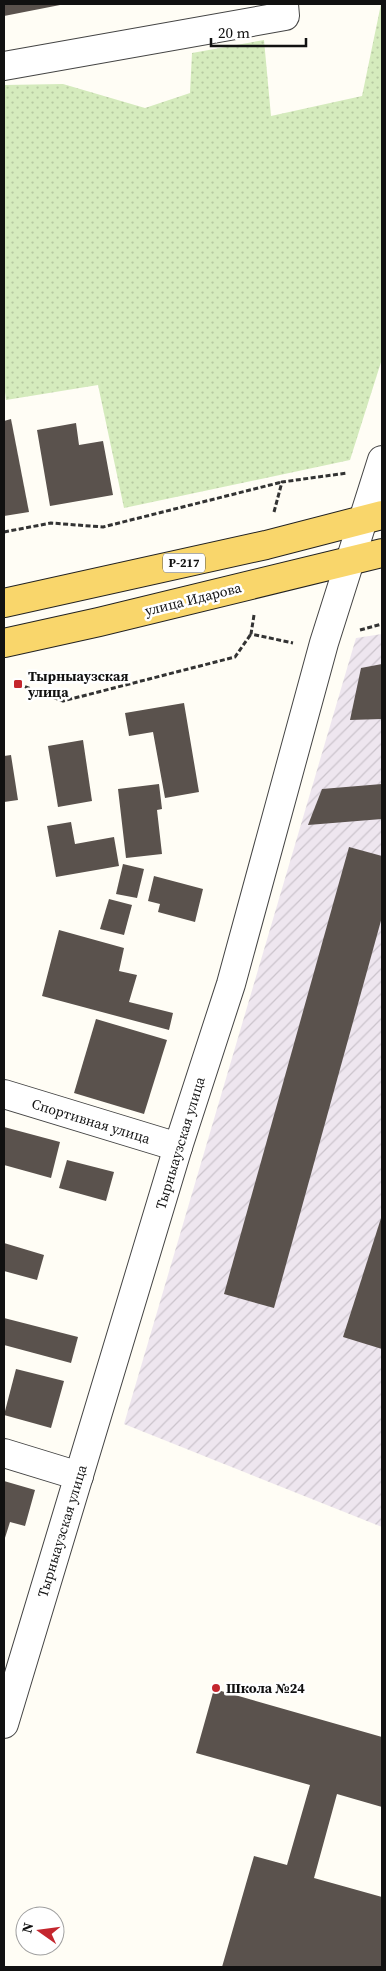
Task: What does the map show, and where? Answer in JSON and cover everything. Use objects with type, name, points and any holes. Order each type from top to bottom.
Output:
[{"type":"main road","name":"Р-217","points":[[4,602],[266,545],[373,518]]},
{"type":"main road","name":"улица Идарова","points":[[4,643],[99,622],[382,553]]},
{"type":"street","points":[[4,66],[285,16],[284,4]]},
{"type":"street","name":"Тырныаузская улица","points":[[4,1724],[178,1147],[231,984],[324,643],[350,561],[373,518],[382,460]]},
{"type":"street","name":"Спортивная улица","points":[[4,1094],[178,1147]]},
{"type":"street","points":[[4,1453],[79,1476]]},
{"type":"path","points":[[4,532],[51,523],[104,527],[282,482],[351,472]]},
{"type":"path","points":[[272,518],[282,482]]},
{"type":"path","points":[[18,684],[63,701],[235,657],[251,634],[254,610]]},
{"type":"path","points":[[352,632],[382,624]]},
{"type":"path","points":[[251,634],[293,643]]},
{"type":"shaded area","points":[[382,634],[382,1527],[124,1424],[356,638]]},
{"type":"green space","points":[[381,4],[382,359],[350,460],[124,508],[98,385],[6,400],[4,384],[4,85],[63,84],[145,108],[190,93],[192,53],[264,40],[271,116],[362,96]]},
{"type":"building","points":[[4,4],[60,4],[60,5],[4,16]]},
{"type":"building","points":[[11,419],[29,512],[4,516],[4,421]]},
{"type":"building","points":[[76,423],[79,445],[103,441],[113,495],[50,506],[37,430]]},
{"type":"building","points":[[382,664],[382,719],[350,720],[361,668]]},
{"type":"building","points":[[184,703],[199,792],[165,798],[153,732],[129,736],[125,713]]},
{"type":"building","points":[[83,740],[92,801],[58,807],[48,746]]},
{"type":"building","points":[[11,755],[18,800],[4,802],[4,756]]},
{"type":"building","points":[[159,784],[162,809],[157,810],[162,854],[126,858],[118,789]]},
{"type":"building","points":[[382,784],[382,819],[308,825],[322,789]]},
{"type":"building","points":[[71,822],[75,844],[114,837],[119,866],[56,877],[47,826]]},
{"type":"building","points":[[349,847],[382,856],[382,917],[274,1308],[224,1294]]},
{"type":"building","points":[[123,864],[144,869],[137,898],[116,894]]},
{"type":"building","points":[[154,876],[203,889],[195,922],[158,912],[160,904],[148,901]]},
{"type":"building","points":[[109,899],[132,905],[124,935],[100,929]]},
{"type":"building","points":[[59,930],[124,948],[119,971],[137,975],[129,1002],[173,1013],[169,1030],[42,996]]},
{"type":"building","points":[[96,1019],[167,1040],[144,1114],[74,1093]]},
{"type":"building","points":[[4,1127],[60,1142],[51,1178],[4,1165]]},
{"type":"building","points":[[67,1160],[114,1172],[106,1201],[59,1188]]},
{"type":"building","points":[[382,1215],[382,1349],[343,1337]]},
{"type":"building","points":[[4,1243],[44,1255],[37,1280],[4,1271]]},
{"type":"building","points":[[4,1318],[78,1337],[71,1363],[4,1345]]},
{"type":"building","points":[[16,1369],[64,1381],[51,1428],[4,1415]]},
{"type":"building","points":[[4,1481],[35,1490],[25,1526],[10,1522],[4,1541]]},
{"type":"building","points":[[214,1689],[382,1737],[382,1807],[337,1794],[314,1878],[382,1897],[382,1967],[222,1967],[254,1856],[287,1865],[310,1785],[196,1753]]},
{"type":"place","name":"Тырныаузская улица","points":[[18,684]]},
{"type":"place","name":"Школа №24","points":[[216,1688]]}]
